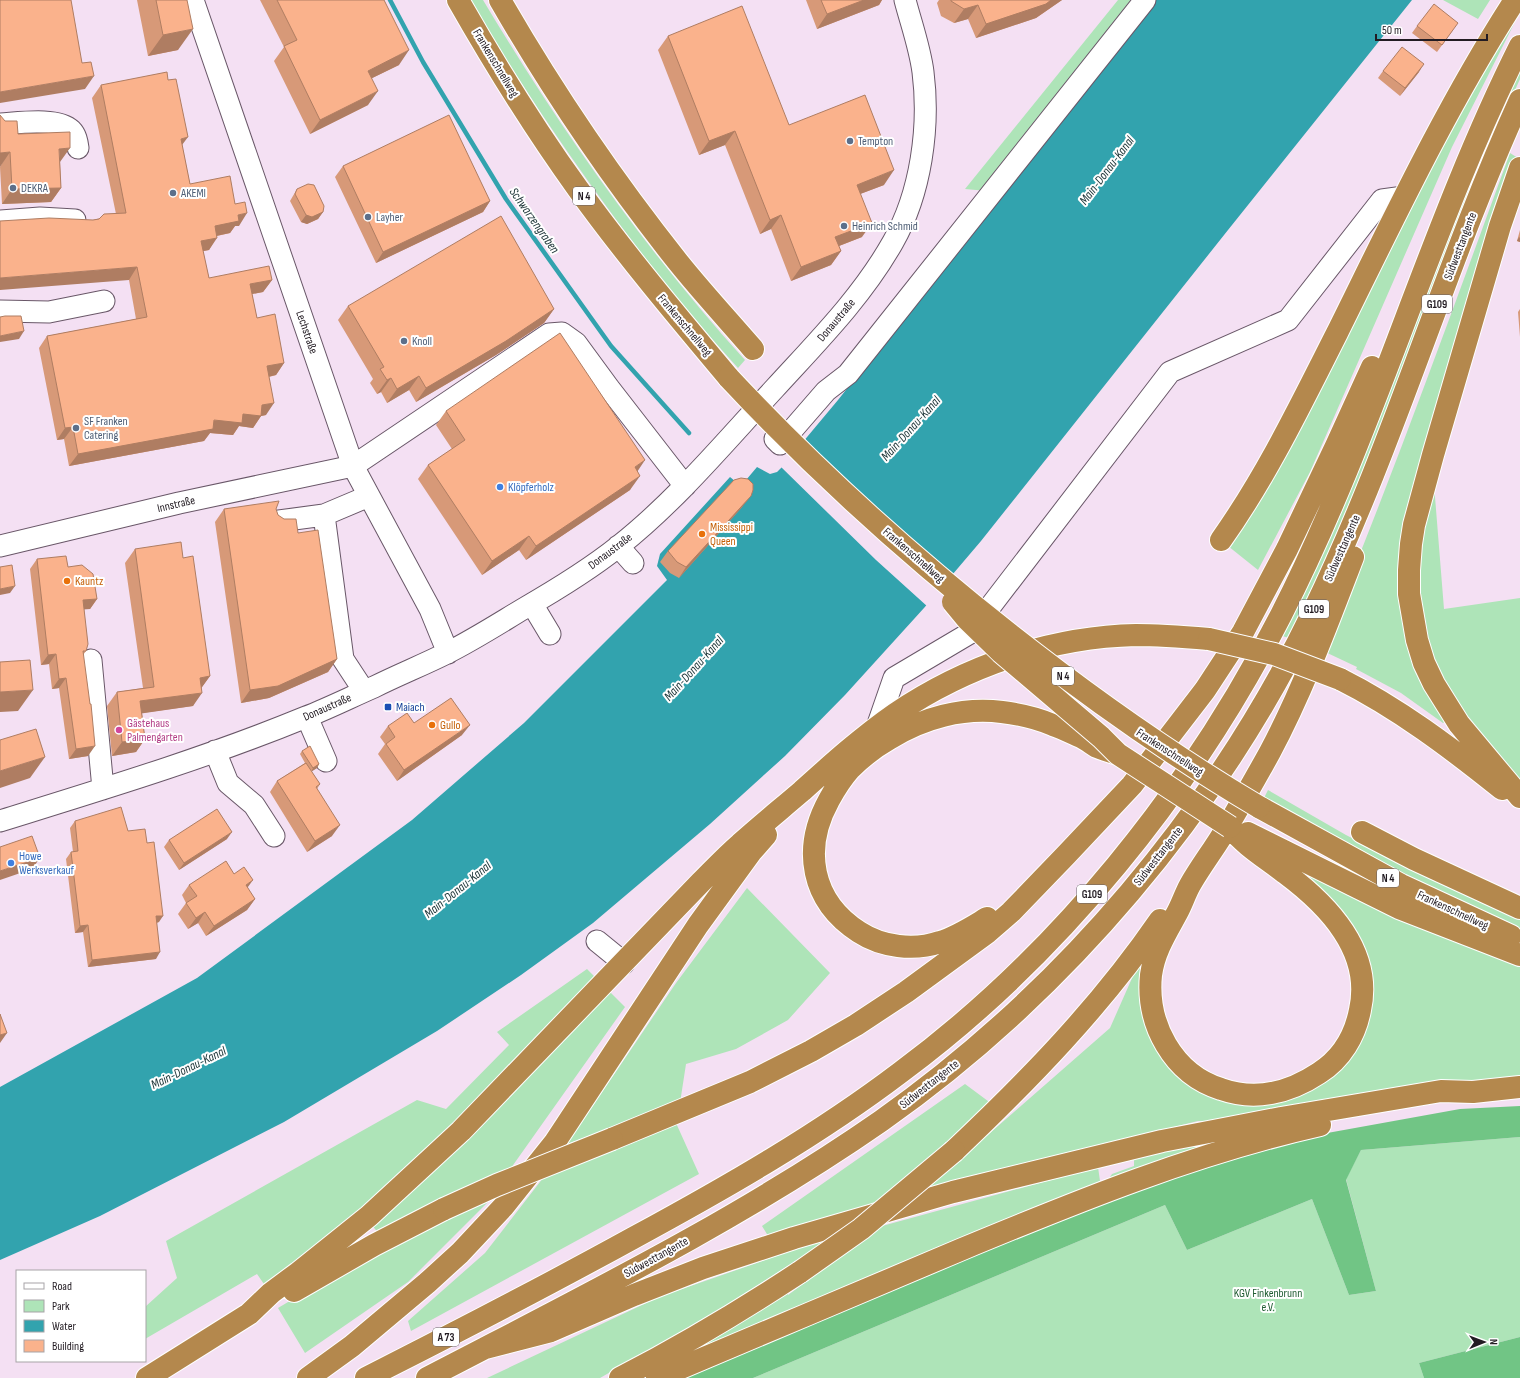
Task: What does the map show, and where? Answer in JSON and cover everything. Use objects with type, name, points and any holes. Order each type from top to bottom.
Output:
[{"type":"highway","name":"Frankenschnellweg","points":[[458,0],[502,76],[535,127],[578,189],[652,285],[729,378],[772,423],[800,451],[915,556],[978,609],[1101,705],[1220,784],[1401,885],[1520,940]]},
{"type":"highway","points":[[500,0],[564,105],[608,170],[679,263],[753,349]]},
{"type":"highway","points":[[1221,540],[1247,502],[1279,448],[1404,197],[1474,66],[1515,0]]},
{"type":"highway","name":"Südwesttangente","points":[[526,1296],[735,1182],[854,1106],[902,1071],[981,1005],[1038,951],[1098,887],[1156,816],[1187,771],[1246,679],[1281,615],[1305,565],[1337,493],[1477,138],[1520,46]]},
{"type":"highway","name":"Südwesttangente","points":[[485,1348],[659,1256],[738,1211],[842,1147],[884,1118],[935,1080],[1016,1010],[1053,975],[1111,913],[1161,854],[1216,778],[1248,730],[1277,680],[1315,607],[1358,512],[1474,210],[1520,100]]},
{"type":"highway","points":[[1520,168],[1500,226],[1433,455],[1414,526],[1411,544],[1409,594],[1417,640],[1424,663],[1434,684],[1459,724],[1520,798]]},
{"type":"highway","points":[[147,1378],[249,1314],[276,1302],[374,1245],[444,1210],[491,1188],[750,1082],[811,1051],[856,1025],[900,996],[970,946],[1010,912],[1123,796],[1205,690],[1243,632],[1287,549],[1375,360],[1419,282]]},
{"type":"highway","points":[[915,556],[967,619],[995,646],[1101,737],[1118,754],[1239,833],[1316,898],[1335,919],[1347,936],[1355,952],[1361,980],[1362,1003],[1358,1024],[1350,1041],[1341,1053],[1321,1072],[1292,1088],[1277,1093],[1263,1095],[1237,1093],[1220,1089],[1204,1082],[1192,1074],[1173,1055],[1165,1044],[1156,1026],[1152,1010],[1151,974],[1160,944],[1191,884],[1220,838],[1268,755],[1300,688],[1331,616],[1369,516],[1391,429]]},
{"type":"highway","points":[[249,1314],[271,1293],[298,1274],[369,1216],[437,1154],[505,1086],[738,845],[845,752],[877,727],[912,703],[950,682],[999,660],[1025,652],[1074,642],[1124,636],[1160,636],[1209,640],[1274,654],[1340,679],[1382,703],[1428,733],[1473,766],[1520,804]]},
{"type":"highway","points":[[1035,887],[973,927],[940,942],[930,945],[901,946],[875,940],[849,925],[836,913],[826,900],[820,886],[814,862],[815,840],[823,811],[834,791],[849,770],[873,749],[898,733],[924,721],[954,713],[978,711],[1001,712],[1024,716],[1052,724],[1081,737],[1097,747],[1118,754]]},
{"type":"highway","points":[[308,1378],[352,1346],[421,1288],[460,1253],[504,1206],[555,1142],[698,925],[751,852],[802,790]]},
{"type":"highway","points":[[1362,832],[1414,859],[1520,908]]},
{"type":"highway","points":[[1239,833],[1399,908],[1520,955]]},
{"type":"highway","points":[[620,1378],[744,1308],[800,1272],[861,1229],[954,1151],[1024,1084],[1063,1043],[1121,974],[1169,909],[1191,884]]},
{"type":"highway","points":[[485,1348],[551,1331],[634,1295],[750,1252],[838,1225],[968,1189],[1155,1143],[1261,1122],[1441,1091],[1473,1092],[1520,1087]]},
{"type":"highway","points":[[657,1378],[1079,1201],[1187,1162],[1241,1145],[1313,1126],[1378,1112],[1441,1101],[1473,1092]]},
{"type":"highway","name":"A 73","points":[[366,1378],[526,1296]]},
{"type":"highway","name":"A 73","points":[[427,1378],[485,1348]]},
{"type":"street","name":"Lechstraße","points":[[193,0],[353,466],[430,609],[448,653]]},
{"type":"street","name":"Donaustraße","points":[[0,821],[103,789],[215,751],[308,717],[448,653],[568,582],[618,546],[685,486],[822,337],[863,288],[894,240],[907,212],[919,169],[924,138],[926,106],[923,70],[905,0]]},
{"type":"street","points":[[750,416],[780,444],[826,391],[848,374],[1146,0]]},
{"type":"street","points":[[0,124],[53,122],[64,125],[72,130],[76,138],[78,148]]},
{"type":"street","points":[[877,727],[894,678],[970,633],[1170,372],[1288,320],[1382,200],[1404,197]]},
{"type":"street","points":[[0,221],[40,218],[85,220]]},
{"type":"street","points":[[0,311],[49,312],[104,301]]},
{"type":"street","points":[[353,466],[549,334],[562,333],[576,343],[685,486]]},
{"type":"street","name":"Innstraße","points":[[0,546],[187,502],[353,466]]},
{"type":"street","points":[[279,521],[324,515],[369,496]]},
{"type":"street","points":[[324,515],[343,659],[364,691]]},
{"type":"street","points":[[618,546],[633,563]]},
{"type":"street","points":[[532,604],[550,634]]},
{"type":"street","points":[[91,660],[103,789]]},
{"type":"street","points":[[308,717],[326,761]]},
{"type":"street","points":[[215,751],[228,783],[254,805],[274,836]]},
{"type":"street","points":[[597,941],[624,963]]},
{"type":"green space","points":[[471,0],[483,0],[542,94],[605,186],[673,275],[745,360],[738,368],[660,277],[588,181],[515,73]]},
{"type":"green space","points":[[1118,0],[1139,0],[987,191],[965,189]]},
{"type":"green space","points":[[1443,0],[1490,0],[1478,19]]},
{"type":"green space","points":[[1520,12],[1452,147],[1310,472],[1258,570],[1228,546],[1275,476],[1426,165],[1450,121]]},
{"type":"green space","points":[[1520,62],[1520,79],[1506,110],[1344,522],[1289,638],[1279,635],[1401,349]]},
{"type":"green space","points":[[1510,153],[1518,158],[1403,552],[1449,719],[1443,723],[1401,693],[1356,669],[1357,667],[1321,650],[1395,465]]},
{"type":"green space","points":[[1433,472],[1444,609],[1520,598],[1520,782],[1444,692],[1414,592]]},
{"type":"green space","points":[[1268,790],[1346,835],[1401,863],[1520,919],[1520,931],[1444,897],[1263,800]]},
{"type":"green space","points":[[1304,871],[1520,961],[1520,1077],[1234,1121],[1198,1121],[927,1188],[1110,1028],[1144,951],[1146,962],[1187,1078],[1305,1089],[1369,997],[1302,878]]},
{"type":"green space","points":[[747,888],[830,973],[788,1020],[736,1049],[686,1064],[680,1103],[567,1144],[676,983]]},
{"type":"green space","points":[[587,969],[596,978],[458,1124],[330,1239],[266,1287],[257,1274],[146,1338],[146,1306],[177,1278],[166,1241],[417,1100],[446,1109],[509,1045],[497,1032]]},
{"type":"green space","points":[[608,990],[625,1007],[511,1168],[456,1191],[379,1234],[371,1224]]},
{"type":"green space","points":[[965,1084],[992,1104],[870,1208],[770,1239],[762,1226]]},
{"type":"green space","points":[[1520,1106],[1520,1137],[1361,1150],[1346,1180],[1376,1291],[1349,1295],[1312,1199],[1187,1250],[1165,1205],[753,1378],[681,1378],[1107,1200],[1272,1143],[1460,1109]]},
{"type":"green space","points":[[676,1123],[699,1174],[411,1331],[408,1321],[485,1253],[543,1178]]},
{"type":"green space","points":[[1281,1123],[1105,1184],[1112,1174],[1134,1166],[1134,1160],[1118,1162]]},
{"type":"green space","name":"KGV Finkenbrunn e.V.","points":[[1520,1137],[1520,1337],[1419,1363],[1424,1378],[753,1378],[1165,1205],[1187,1250],[1312,1199],[1349,1295],[1376,1291],[1346,1179],[1361,1150]]},
{"type":"green space","points":[[1098,1167],[1100,1181],[964,1243],[645,1376],[788,1289],[788,1295],[882,1226]]},
{"type":"green space","points":[[490,1200],[408,1282],[305,1353],[278,1308],[384,1245]]},
{"type":"green space","points":[[834,1236],[724,1307],[600,1378],[487,1378],[659,1297]]},
{"type":"green space","points":[[1520,1337],[1520,1378],[1424,1378],[1419,1363]]},
{"type":"water","name":"Main-Donau-Kanal","points":[[1155,0],[1412,0],[981,541],[924,608],[845,695],[785,756],[710,824],[593,923],[521,975],[437,1031],[284,1122],[100,1216],[0,1260],[0,1087],[197,978],[412,820],[524,723],[667,580],[657,566],[660,554],[730,477],[741,486],[757,467],[770,474],[777,472],[782,467],[838,400]]},
{"type":"pier","points":[[804,438],[821,457],[953,577],[928,607],[876,560],[780,466]]},
{"type":"building","points":[[0,0],[71,0],[82,63],[91,62],[94,76],[0,92]]},
{"type":"building","points":[[156,0],[187,0],[193,29],[163,35]]},
{"type":"building","points":[[277,0],[384,0],[409,50],[368,71],[378,91],[320,120],[284,46],[297,40]]},
{"type":"building","points":[[821,0],[864,0],[827,14]]},
{"type":"building","points":[[951,0],[1051,0],[1046,4],[986,24],[978,5],[964,9]]},
{"type":"building","points":[[1434,4],[1458,23],[1442,45],[1417,26]]},
{"type":"building","points":[[742,6],[789,125],[865,95],[894,170],[857,185],[872,223],[835,237],[841,251],[801,267],[781,215],[770,220],[735,131],[709,141],[668,36]]},
{"type":"building","points":[[1402,47],[1424,64],[1405,88],[1383,71]]},
{"type":"building","points":[[167,72],[168,80],[176,79],[188,137],[181,139],[190,184],[230,176],[235,204],[245,202],[247,213],[238,215],[239,221],[215,226],[217,238],[201,241],[209,278],[269,266],[272,280],[250,284],[257,318],[275,314],[284,363],[267,366],[274,403],[262,405],[261,416],[243,414],[242,423],[214,420],[213,429],[78,454],[73,427],[65,428],[47,336],[147,317],[137,267],[0,278],[0,221],[49,218],[93,220],[99,219],[104,214],[126,213],[101,85]]},
{"type":"building","points":[[0,115],[5,121],[17,121],[18,134],[70,132],[70,148],[59,149],[61,188],[12,189],[10,152],[0,153]]},
{"type":"building","points":[[449,115],[490,201],[383,252],[343,166]]},
{"type":"building","points":[[308,184],[314,185],[324,206],[323,212],[312,217],[306,215],[295,194],[297,189]]},
{"type":"building","points":[[501,216],[554,309],[506,341],[426,388],[419,376],[397,389],[391,378],[387,380],[380,369],[384,367],[348,306]]},
{"type":"building","points":[[21,316],[24,331],[0,336],[0,317]]},
{"type":"building","points":[[560,333],[645,460],[635,467],[640,476],[536,546],[529,536],[492,561],[428,465],[465,440],[446,411]]},
{"type":"building","name":"Mississippi Queen","points":[[741,478],[748,479],[753,484],[751,496],[686,567],[677,562],[668,551],[734,480]]},
{"type":"building","points":[[279,501],[276,509],[278,515],[284,519],[296,519],[298,533],[318,530],[337,659],[278,686],[250,690],[224,509]]},
{"type":"building","points":[[181,542],[183,558],[193,556],[210,676],[200,678],[202,693],[140,701],[145,739],[122,742],[117,692],[154,687],[135,549]]},
{"type":"building","points":[[66,556],[68,567],[82,565],[93,574],[97,599],[83,600],[88,644],[86,651],[83,651],[91,704],[95,746],[76,749],[66,678],[59,679],[56,654],[48,655],[37,559]]},
{"type":"building","points":[[12,565],[15,586],[0,589],[0,567]]},
{"type":"building","points":[[30,660],[33,690],[0,692],[0,662]]},
{"type":"building","points":[[451,698],[470,725],[404,770],[386,744],[395,737],[388,726],[407,713],[414,723]]},
{"type":"building","points":[[36,729],[45,757],[0,771],[0,740]]},
{"type":"building","points":[[310,746],[319,764],[313,768],[302,751]]},
{"type":"building","points":[[306,763],[320,784],[316,787],[340,825],[315,841],[277,781]]},
{"type":"building","points":[[121,807],[128,831],[145,829],[147,843],[154,842],[163,916],[156,916],[160,952],[92,960],[88,925],[80,926],[71,852],[78,851],[75,821]]},
{"type":"building","points":[[217,809],[232,832],[184,863],[169,840]]},
{"type":"building","points":[[32,836],[40,858],[0,871],[0,847]]},
{"type":"building","points":[[226,861],[234,874],[244,867],[253,880],[246,885],[255,899],[214,926],[205,912],[196,918],[186,903],[197,896],[189,885]]},
{"type":"building","points":[[0,1014],[7,1033],[0,1035]]},
{"type":"waterway","name":"Schwarzengraben","points":[[390,0],[423,62],[506,199],[611,346],[689,433]]},
{"type":"place","name":"Tempton","points":[[850,141]]},
{"type":"place","name":"DEKRA","points":[[13,188]]},
{"type":"place","name":"AKEMI","points":[[173,193]]},
{"type":"place","name":"Layher","points":[[368,217]]},
{"type":"place","name":"Heinrich Schmid","points":[[844,226]]},
{"type":"place","name":"Knoll","points":[[404,341]]},
{"type":"place","name":"SF Franken Catering","points":[[76,428]]},
{"type":"place","name":"Klöpferholz","points":[[500,487]]},
{"type":"place","name":"Mississippi Queen","points":[[702,534]]},
{"type":"place","name":"Kauntz","points":[[67,581]]},
{"type":"place","name":"Maiach","points":[[388,707]]},
{"type":"place","name":"Gullo","points":[[432,725]]},
{"type":"place","name":"Gästehaus Palmengarten","points":[[119,730]]},
{"type":"place","name":"Howe Werksverkauf","points":[[11,863]]}]
